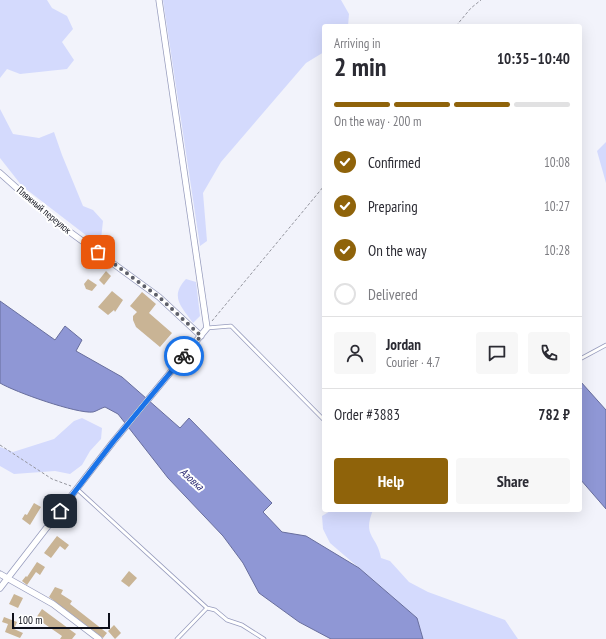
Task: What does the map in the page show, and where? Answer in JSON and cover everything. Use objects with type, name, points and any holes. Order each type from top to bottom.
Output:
[{"type":"street","points":[[0,588],[113,442],[207,328],[159,0]]},
{"type":"street","name":"Пляжный переулок","points":[[0,173],[48,216],[159,297],[201,336]]},
{"type":"street","points":[[0,574],[53,604],[99,639]]},
{"type":"lane","points":[[207,328],[231,326],[322,418]]},
{"type":"lane","points":[[582,358],[606,345]]},
{"type":"lane","points":[[77,488],[207,608],[215,610],[227,620],[242,625],[264,639]]},
{"type":"lane","points":[[177,639],[207,608]]},
{"type":"path","points":[[458,24],[471,8],[481,0]]},
{"type":"path","points":[[207,328],[322,188]]},
{"type":"path","points":[[0,445],[52,479],[77,488]]},
{"type":"shaded area","points":[[0,0],[47,0],[52,8],[67,16],[73,29],[62,42],[74,60],[67,69],[20,74],[7,69],[0,78]]},
{"type":"shaded area","points":[[163,0],[341,0],[349,14],[348,24],[322,24],[322,53],[306,63],[221,162],[203,193],[207,241],[200,246]]},
{"type":"shaded area","points":[[0,109],[13,134],[39,138],[54,132],[83,206],[93,210],[103,221],[101,239],[87,236],[22,186],[0,158]]},
{"type":"shaded area","points":[[606,142],[606,183],[597,151]]},
{"type":"shaded area","points":[[186,279],[196,282],[200,316],[193,323],[181,307],[178,297],[178,291]]},
{"type":"shaded area","points":[[82,418],[102,428],[101,439],[90,451],[82,465],[70,474],[55,471],[14,474],[0,466],[0,447],[13,452],[54,439],[74,421]]},
{"type":"shaded area","points":[[329,512],[372,512],[369,526],[371,536],[377,545],[381,558],[390,561],[409,582],[428,592],[505,620],[518,639],[423,639],[417,618],[330,543],[323,529],[322,516]]},
{"type":"water","name":"Азовка","points":[[0,301],[55,340],[65,326],[82,340],[76,351],[122,377],[180,428],[189,418],[272,503],[263,512],[282,532],[306,536],[359,568],[417,618],[423,639],[331,639],[299,622],[259,593],[243,563],[223,536],[168,478],[118,414],[105,407],[93,412],[74,410],[32,397],[0,383]]},
{"type":"water","points":[[582,383],[606,410],[606,509],[582,481]]},
{"type":"building","points":[[106,271],[111,276],[104,285],[99,280]]},
{"type":"building","points":[[88,279],[97,285],[92,291],[86,289],[84,284]]},
{"type":"building","points":[[112,291],[123,300],[115,312],[114,310],[108,315],[98,307]]},
{"type":"building","points":[[142,292],[156,304],[149,313],[172,333],[160,347],[136,327],[133,320],[133,316],[137,312],[130,306]]},
{"type":"building","points":[[34,503],[41,507],[30,525],[22,519],[25,514],[27,515]]},
{"type":"building","points":[[57,536],[69,545],[65,550],[60,546],[51,558],[44,553]]},
{"type":"building","points":[[37,562],[45,567],[40,575],[36,572],[27,585],[22,581],[26,576],[27,577]]},
{"type":"building","points":[[129,571],[137,578],[129,587],[121,581]]},
{"type":"building","points":[[55,587],[63,590],[61,594],[72,601],[70,604],[107,633],[103,638],[49,597]]},
{"type":"building","points":[[14,594],[23,598],[18,608],[9,604]]},
{"type":"building","points":[[42,609],[76,634],[72,639],[60,639],[62,636],[36,618]]},
{"type":"building","points":[[4,617],[17,622],[14,629],[23,633],[20,638],[5,632],[8,624],[2,622]]},
{"type":"building","points":[[114,625],[121,633],[115,639],[108,631]]},
{"type":"way so far","points":[[98,252],[159,297],[201,336],[184,356]]},
{"type":"route","points":[[60,511],[113,442],[184,356]]}]
